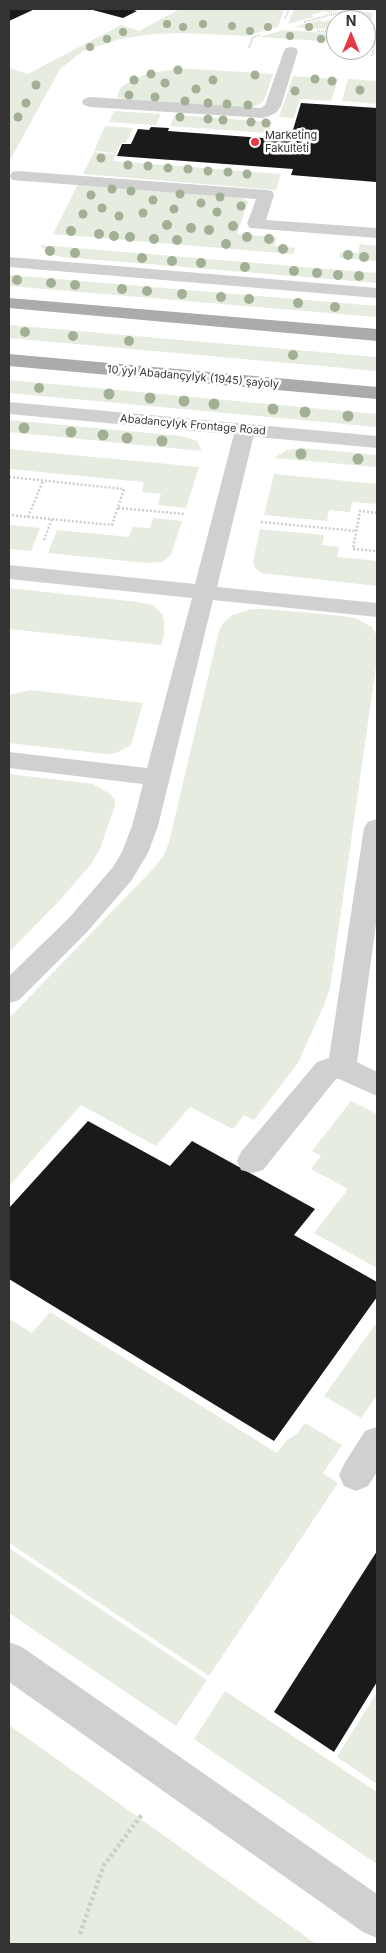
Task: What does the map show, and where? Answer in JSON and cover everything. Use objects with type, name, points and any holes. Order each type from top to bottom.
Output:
[{"type":"main road","points":[[9,303],[377,335]]},
{"type":"main road","name":"10 ýyl Abadançylyk (1945) şaýoly","points":[[9,360],[377,393]]},
{"type":"street","points":[[90,102],[263,113],[270,110],[273,106],[291,51]]},
{"type":"street","points":[[18,176],[266,195],[256,224],[377,233]]},
{"type":"street","points":[[9,262],[377,293]]},
{"type":"street","name":"Abadancylyk Frontage Road","points":[[9,408],[377,442]]},
{"type":"street","points":[[9,993],[78,925],[122,874],[135,853],[145,826],[158,777],[245,430]]},
{"type":"street","points":[[9,572],[377,610]]},
{"type":"street","points":[[9,760],[158,777]]},
{"type":"street","points":[[342,1067],[376,842]]},
{"type":"street","points":[[252,1161],[327,1070],[342,1067],[377,1085]]},
{"type":"street","points":[[356,1475],[377,1442]]},
{"type":"street","points":[[9,1660],[377,1918]]},
{"type":"path","points":[[372,9],[377,11]]},
{"type":"path","points":[[9,478],[124,489],[112,525],[9,515]]},
{"type":"path","points":[[28,517],[43,481]]},
{"type":"path","points":[[118,508],[184,514]]},
{"type":"path","points":[[377,513],[360,511],[353,549],[377,551]]},
{"type":"path","points":[[253,521],[356,531]]},
{"type":"path","points":[[80,1934],[104,1865],[143,1813]]},
{"type":"shaded area","points":[[180,9],[284,9],[278,27],[246,36],[183,33],[154,34],[120,39],[83,51],[60,69],[9,162],[9,68],[28,74],[121,25],[139,31]]},
{"type":"shaded area","points":[[294,9],[343,9],[326,10],[311,15],[314,17],[288,24]]},
{"type":"shaded area","points":[[319,20],[326,21],[326,29],[294,27]]},
{"type":"shaded area","points":[[284,30],[326,33],[326,41],[259,37]]},
{"type":"shaded area","points":[[179,69],[273,74],[264,100],[258,105],[249,108],[117,97],[121,87],[136,78],[149,73]]},
{"type":"shaded area","points":[[293,76],[338,79],[331,101],[300,99],[294,118],[279,117]]},
{"type":"shaded area","points":[[348,79],[377,81],[377,104],[342,101]]},
{"type":"shaded area","points":[[114,111],[161,114],[156,125],[109,122]]},
{"type":"shaded area","points":[[175,115],[272,122],[268,133],[170,126]]},
{"type":"shaded area","points":[[105,126],[133,128],[126,143],[121,143],[116,153],[94,151]]},
{"type":"shaded area","points":[[94,152],[116,154],[113,161],[281,174],[276,190],[83,174]]},
{"type":"shaded area","points":[[80,184],[240,196],[248,202],[237,234],[277,237],[274,246],[295,248],[293,254],[53,234],[77,186]]},
{"type":"shaded area","points":[[360,244],[377,246],[377,261],[339,258],[341,252],[358,253]]},
{"type":"shaded area","points":[[40,245],[377,273],[377,283],[62,257],[48,253]]},
{"type":"shaded area","points":[[9,275],[377,306],[377,317],[9,286]]},
{"type":"shaded area","points":[[9,325],[377,357],[377,371],[9,338]]},
{"type":"shaded area","points":[[9,380],[377,414],[377,427],[9,393]]},
{"type":"shaded area","points":[[9,420],[181,436],[197,441],[202,451],[9,432]]},
{"type":"shaded area","points":[[303,448],[377,455],[377,467],[274,458],[287,450]]},
{"type":"shaded area","points":[[9,449],[199,467],[186,508],[158,505],[161,494],[142,492],[144,482],[9,469]]},
{"type":"shaded area","points":[[274,474],[377,484],[377,504],[352,502],[350,512],[329,510],[327,521],[264,515]]},
{"type":"shaded area","points":[[153,518],[182,521],[171,555],[162,562],[146,563],[48,553],[57,530],[129,537],[133,527],[150,528]]},
{"type":"shaded area","points":[[9,525],[40,528],[31,551],[9,549]]},
{"type":"shaded area","points":[[260,529],[324,535],[322,545],[339,547],[337,557],[377,561],[377,586],[262,573],[255,568],[253,562]]},
{"type":"shaded area","points":[[9,588],[153,605],[162,614],[164,620],[164,635],[161,645],[9,629]]},
{"type":"shaded area","points":[[251,609],[343,616],[357,619],[372,627],[377,636],[377,660],[330,988],[324,1005],[298,1063],[254,1120],[244,1115],[233,1129],[190,1107],[156,1146],[81,1105],[9,1186],[9,1018],[153,869],[164,855],[169,842],[219,631],[223,623],[233,615]]},
{"type":"shaded area","points":[[30,690],[143,703],[131,745],[116,753],[107,754],[9,743],[9,695]]},
{"type":"shaded area","points":[[9,774],[93,784],[110,794],[115,800],[115,805],[100,849],[91,864],[61,899],[9,952]]},
{"type":"shaded area","points":[[351,1101],[377,1114],[377,1268],[314,1233],[348,1189],[311,1169],[321,1156],[312,1151]]},
{"type":"shaded area","points":[[50,1312],[277,1453],[287,1440],[297,1434],[305,1423],[342,1445],[323,1473],[338,1483],[209,1676],[9,1543],[9,1319],[32,1333]]},
{"type":"shaded area","points":[[377,1322],[377,1395],[361,1418],[324,1396]]},
{"type":"shaded area","points":[[9,1548],[207,1680],[176,1726],[9,1613]]},
{"type":"shaded area","points":[[225,1691],[377,1792],[377,1864],[194,1739]]},
{"type":"shaded area","points":[[377,1692],[377,1784],[337,1757]]},
{"type":"shaded area","points":[[9,1725],[316,1944],[9,1944]]},
{"type":"building","points":[[9,9],[35,9],[9,21]]},
{"type":"building","points":[[89,9],[130,9],[137,11],[123,18]]},
{"type":"building","name":"Marketing Fakulteti","points":[[301,103],[377,108],[376,182],[291,175],[293,169],[117,156],[122,144],[131,144],[138,129],[149,130],[151,127],[169,128],[168,131],[290,140]]},
{"type":"building","points":[[88,1121],[170,1166],[192,1141],[315,1209],[294,1235],[377,1282],[377,1297],[274,1441],[9,1279],[9,1208]]},
{"type":"building","points":[[377,1551],[377,1682],[334,1752],[274,1712]]},
{"type":"place","name":"Marketing Fakulteti","points":[[255,142]]}]
